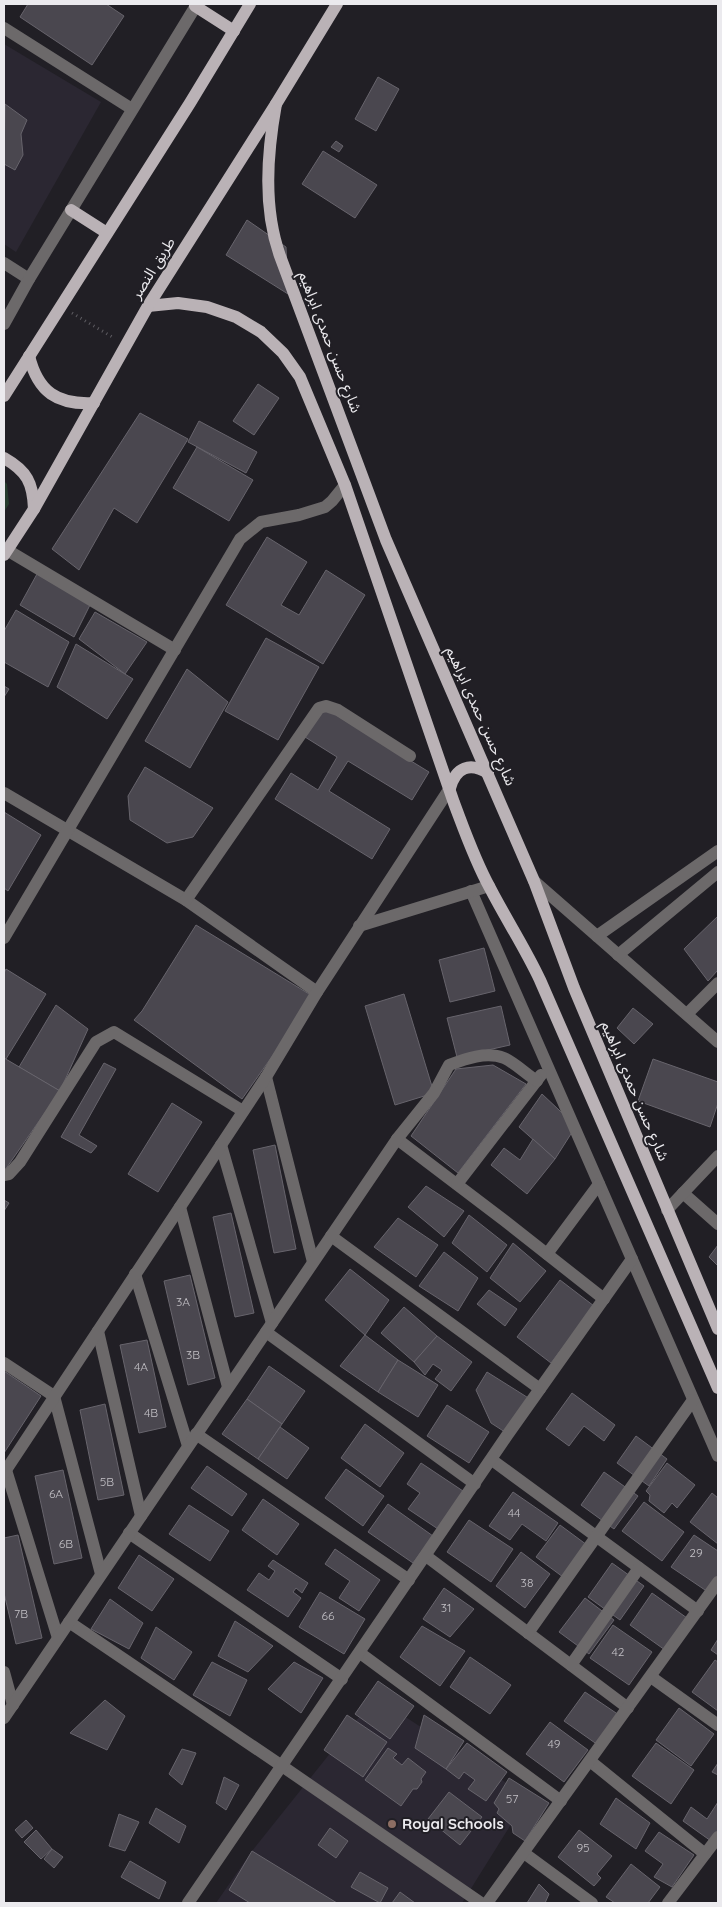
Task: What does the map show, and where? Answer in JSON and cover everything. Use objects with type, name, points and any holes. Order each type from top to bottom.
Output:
[{"type":"main road","points":[[4,396],[250,4]]},
{"type":"main road","name":"طريق النصر","points":[[5,552],[34,509],[148,306],[337,4]]},
{"type":"main road","points":[[196,5],[234,31]]},
{"type":"main road","name":"شارع حسن حمدى ابراهيم","points":[[276,104],[270,142],[268,180],[274,240],[386,540],[534,881],[574,988],[718,1329]]},
{"type":"main road","points":[[71,210],[108,233]]},
{"type":"main road","points":[[148,306],[178,304],[208,307],[236,317],[261,332],[283,353],[300,377],[345,485],[470,844],[488,886],[528,954],[540,980],[718,1388]]},
{"type":"main road","points":[[29,356],[33,373],[44,389],[58,399],[76,404],[94,403]]},
{"type":"main road","points":[[4,458],[17,466],[28,478],[33,493],[34,509]]},
{"type":"main road","points":[[366,548],[386,540]]},
{"type":"main road","points":[[450,788],[452,778],[460,771],[469,767],[479,768],[488,773]]},
{"type":"street","points":[[4,324],[29,279],[196,5]]},
{"type":"street","points":[[4,28],[132,109]]},
{"type":"street","points":[[4,264],[29,279]]},
{"type":"street","points":[[4,938],[240,539],[260,522],[299,516],[325,507],[345,485]]},
{"type":"street","points":[[5,552],[175,650]]},
{"type":"street","points":[[186,900],[319,708],[326,706],[338,710],[410,756]]},
{"type":"street","points":[[58,1638],[5,1472],[266,1077],[359,926],[450,788]]},
{"type":"street","points":[[4,793],[186,900],[317,992]]},
{"type":"street","points":[[597,936],[718,851]]},
{"type":"street","points":[[618,954],[718,872]]},
{"type":"street","points":[[534,881],[718,1042]]},
{"type":"street","points":[[359,926],[488,886]]},
{"type":"street","points":[[471,891],[718,1456]]},
{"type":"street","points":[[687,1014],[718,983]]},
{"type":"street","points":[[4,1175],[9,1174],[20,1162],[96,1042],[114,1032],[243,1112]]},
{"type":"street","points":[[4,1718],[397,1139],[434,1093],[449,1065],[467,1058],[482,1056],[504,1058],[537,1081]]},
{"type":"street","points":[[457,1184],[548,1067]]},
{"type":"street","points":[[266,1077],[313,1262]]},
{"type":"street","points":[[397,1139],[604,1299]]},
{"type":"street","points":[[221,1145],[269,1327],[475,1484]]},
{"type":"street","points":[[667,1210],[718,1156]]},
{"type":"street","points":[[547,1254],[599,1184]]},
{"type":"street","points":[[683,1194],[718,1224]]},
{"type":"street","points":[[180,1207],[228,1387]]},
{"type":"street","points":[[331,1236],[540,1390]]},
{"type":"street","points":[[188,1903],[475,1484],[632,1259]]},
{"type":"street","points":[[136,1274],[188,1446]]},
{"type":"street","points":[[98,1331],[141,1516]]},
{"type":"street","points":[[4,1363],[54,1396],[102,1574]]},
{"type":"street","points":[[528,1633],[693,1400]]},
{"type":"street","points":[[196,1434],[410,1580]]},
{"type":"street","points":[[492,1460],[698,1611]]},
{"type":"street","points":[[129,1533],[342,1679]]},
{"type":"street","points":[[426,1556],[628,1708]]},
{"type":"street","points":[[571,1665],[640,1568]]},
{"type":"street","points":[[488,1903],[718,1582]]},
{"type":"street","points":[[69,1622],[481,1903]]},
{"type":"street","points":[[360,1653],[561,1801]]},
{"type":"street","points":[[4,1672],[13,1705]]},
{"type":"street","points":[[650,1677],[718,1725]]},
{"type":"street","points":[[590,1761],[706,1854]]},
{"type":"street","points":[[668,1903],[718,1837]]},
{"type":"street","points":[[524,1853],[592,1903]]},
{"type":"path","points":[[60,307],[126,345]]},
{"type":"shaded area","points":[[4,44],[101,102],[16,252],[4,244]]},
{"type":"shaded area","name":"Royal Schools","points":[[375,1697],[528,1797],[462,1903],[216,1903],[252,1851]]},
{"type":"green space","points":[[4,481],[7,484],[9,504],[4,512]]},
{"type":"building","points":[[28,4],[106,4],[124,16],[92,65],[20,17]]},
{"type":"building","points":[[378,77],[399,89],[376,131],[355,119]]},
{"type":"building","points":[[5,104],[27,120],[21,134],[23,155],[15,170],[4,164]]},
{"type":"building","points":[[336,141],[343,146],[339,152],[331,147]]},
{"type":"building","points":[[323,151],[377,185],[355,218],[302,184]]},
{"type":"building","points":[[247,220],[286,247],[288,294],[226,255]]},
{"type":"building","points":[[258,384],[279,398],[254,435],[233,421]]},
{"type":"building","points":[[140,413],[188,439],[137,523],[114,508],[79,570],[52,549]]},
{"type":"building","points":[[199,421],[257,452],[246,473],[188,442]]},
{"type":"building","points":[[197,447],[253,480],[229,521],[173,488]]},
{"type":"building","points":[[267,537],[307,562],[281,605],[299,615],[326,570],[365,595],[323,664],[226,605]]},
{"type":"building","points":[[37,574],[90,605],[74,637],[20,605]]},
{"type":"building","points":[[16,610],[69,642],[48,687],[4,662],[4,631]]},
{"type":"building","points":[[95,612],[147,642],[125,674],[79,639]]},
{"type":"building","points":[[266,638],[319,667],[278,740],[225,711]]},
{"type":"building","points":[[76,644],[133,679],[107,719],[57,687]]},
{"type":"building","points":[[187,669],[228,702],[190,768],[145,741]]},
{"type":"building","points":[[4,686],[9,689],[4,697]]},
{"type":"building","points":[[323,707],[429,772],[412,800],[348,761],[329,791],[390,829],[372,859],[275,799],[291,773],[318,790],[337,757],[305,737]]},
{"type":"building","points":[[145,767],[213,808],[193,837],[167,843],[130,820],[128,796]]},
{"type":"building","points":[[4,812],[41,835],[8,891],[4,888]]},
{"type":"building","points":[[718,916],[718,970],[708,981],[684,949]]},
{"type":"building","points":[[196,925],[314,997],[242,1099],[134,1020],[142,1011]]},
{"type":"building","points":[[484,948],[495,991],[450,1002],[439,960]]},
{"type":"building","points":[[6,969],[46,994],[6,1059],[4,1058],[4,973]]},
{"type":"building","points":[[404,994],[434,1093],[395,1105],[365,1006]]},
{"type":"building","points":[[56,1005],[88,1029],[60,1091],[19,1067]]},
{"type":"building","points":[[501,1006],[510,1045],[457,1057],[447,1018]]},
{"type":"building","points":[[633,1008],[653,1024],[634,1044],[617,1028]]},
{"type":"building","points":[[4,1058],[60,1091],[5,1170],[4,1170]]},
{"type":"building","points":[[653,1059],[718,1082],[718,1103],[710,1127],[638,1101]]},
{"type":"building","points":[[104,1063],[116,1069],[79,1135],[97,1146],[91,1153],[61,1137]]},
{"type":"building","points":[[493,1065],[526,1084],[458,1173],[411,1136],[456,1069]]},
{"type":"building","points":[[542,1094],[576,1126],[555,1159],[519,1127]]},
{"type":"building","points":[[172,1103],[202,1122],[158,1192],[128,1174]]},
{"type":"building","points":[[533,1139],[555,1159],[527,1194],[491,1165],[504,1148],[520,1160]]},
{"type":"building","points":[[275,1145],[296,1249],[274,1253],[253,1150]]},
{"type":"building","points":[[426,1186],[464,1211],[444,1237],[408,1207]]},
{"type":"building","points":[[4,1200],[9,1203],[4,1211]]},
{"type":"building","points":[[231,1213],[254,1313],[235,1317],[213,1217]]},
{"type":"building","points":[[469,1215],[507,1245],[487,1272],[452,1243]]},
{"type":"building","points":[[398,1218],[438,1245],[416,1277],[374,1247]]},
{"type":"building","points":[[513,1243],[546,1271],[520,1302],[490,1278]]},
{"type":"building","points":[[718,1245],[718,1266],[709,1257]]},
{"type":"building","points":[[444,1252],[478,1278],[458,1311],[419,1286]]},
{"type":"building","points":[[350,1269],[389,1300],[365,1335],[325,1300]]},
{"type":"building","points":[[190,1275],[215,1378],[188,1385],[164,1281]]},
{"type":"building","points":[[560,1280],[594,1306],[551,1363],[517,1337]]},
{"type":"building","points":[[489,1290],[517,1309],[505,1326],[477,1304]]},
{"type":"building","points":[[404,1307],[437,1336],[414,1362],[381,1333]]},
{"type":"building","points":[[365,1335],[398,1360],[378,1392],[340,1366]]},
{"type":"building","points":[[437,1336],[472,1362],[451,1391],[435,1379],[442,1370],[433,1364],[425,1375],[414,1362]]},
{"type":"building","points":[[147,1340],[166,1427],[139,1433],[120,1345]]},
{"type":"building","points":[[398,1360],[438,1385],[418,1417],[378,1392]]},
{"type":"building","points":[[269,1366],[305,1391],[282,1424],[247,1399]]},
{"type":"building","points":[[4,1371],[41,1396],[4,1453]]},
{"type":"building","points":[[487,1372],[530,1399],[508,1434],[491,1423],[476,1390]]},
{"type":"building","points":[[572,1393],[615,1425],[604,1441],[584,1426],[569,1446],[546,1429]]},
{"type":"building","points":[[247,1399],[282,1424],[258,1459],[222,1434]]},
{"type":"building","points":[[105,1404],[124,1495],[98,1500],[80,1410]]},
{"type":"building","points":[[447,1405],[489,1432],[469,1463],[427,1436]]},
{"type":"building","points":[[365,1424],[404,1453],[380,1487],[341,1458]]},
{"type":"building","points":[[280,1427],[309,1448],[287,1479],[258,1459]]},
{"type":"building","points":[[636,1436],[667,1459],[649,1486],[617,1463]]},
{"type":"building","points":[[421,1463],[466,1493],[441,1531],[408,1509],[420,1493],[407,1484]]},
{"type":"building","points":[[667,1463],[695,1485],[677,1508],[672,1503],[664,1513],[649,1501],[650,1495],[646,1491]]},
{"type":"building","points":[[207,1466],[247,1494],[232,1516],[191,1488]]},
{"type":"building","points":[[346,1469],[384,1496],[363,1526],[325,1498]]},
{"type":"building","points":[[63,1470],[82,1558],[54,1564],[35,1476]]},
{"type":"building","points":[[604,1472],[638,1496],[614,1529],[581,1505]]},
{"type":"building","points":[[513,1492],[558,1523],[546,1541],[522,1524],[510,1540],[489,1526]]},
{"type":"building","points":[[712,1493],[718,1498],[718,1544],[690,1522]]},
{"type":"building","points":[[263,1499],[299,1524],[277,1555],[242,1530]]},
{"type":"building","points":[[644,1502],[684,1532],[662,1561],[622,1531]]},
{"type":"building","points":[[388,1504],[433,1536],[413,1563],[368,1532]]},
{"type":"building","points":[[189,1505],[229,1531],[210,1561],[169,1534]]},
{"type":"building","points":[[469,1520],[513,1549],[491,1582],[447,1552]]},
{"type":"building","points":[[560,1525],[587,1545],[563,1577],[536,1557]]},
{"type":"building","points":[[18,1535],[42,1638],[16,1644],[4,1593],[4,1538]]},
{"type":"building","points":[[694,1535],[718,1551],[718,1578],[708,1592],[671,1567]]},
{"type":"building","points":[[335,1549],[380,1580],[359,1611],[339,1598],[350,1581],[325,1564]]},
{"type":"building","points":[[521,1552],[550,1574],[525,1608],[496,1586]]},
{"type":"building","points":[[139,1555],[174,1579],[152,1611],[118,1588]]},
{"type":"building","points":[[273,1560],[308,1583],[302,1593],[296,1588],[293,1592],[301,1598],[288,1617],[247,1590],[259,1573],[269,1580],[275,1571],[268,1566]]},
{"type":"building","points":[[612,1563],[644,1586],[620,1620],[588,1597]]},
{"type":"building","points":[[444,1588],[474,1609],[450,1637],[423,1619]]},
{"type":"building","points":[[320,1592],[365,1619],[344,1654],[299,1627]]},
{"type":"building","points":[[652,1593],[687,1618],[665,1650],[630,1625]]},
{"type":"building","points":[[585,1598],[614,1620],[589,1654],[559,1632]]},
{"type":"building","points":[[110,1599],[143,1623],[129,1649],[91,1629]]},
{"type":"building","points":[[235,1621],[273,1646],[248,1672],[218,1656]]},
{"type":"building","points":[[613,1625],[652,1652],[629,1685],[590,1658]]},
{"type":"building","points":[[422,1626],[465,1651],[440,1686],[400,1657]]},
{"type":"building","points":[[156,1627],[192,1652],[174,1680],[141,1658]]},
{"type":"building","points":[[718,1639],[718,1655],[711,1650]]},
{"type":"building","points":[[470,1657],[511,1685],[490,1714],[450,1687]]},
{"type":"building","points":[[715,1660],[718,1662],[718,1711],[692,1692]]},
{"type":"building","points":[[212,1662],[247,1680],[230,1716],[193,1695]]},
{"type":"building","points":[[294,1662],[323,1678],[301,1713],[268,1689]]},
{"type":"building","points":[[378,1681],[414,1706],[390,1739],[355,1714]]},
{"type":"building","points":[[585,1692],[619,1715],[598,1745],[564,1721]]},
{"type":"building","points":[[105,1700],[125,1716],[107,1750],[70,1733]]},
{"type":"building","points":[[679,1708],[714,1734],[691,1766],[656,1740]]},
{"type":"building","points":[[347,1715],[387,1742],[363,1777],[324,1750]]},
{"type":"building","points":[[424,1715],[464,1741],[446,1769],[415,1748]]},
{"type":"building","points":[[550,1722],[588,1750],[564,1782],[526,1754]]},
{"type":"building","points":[[467,1743],[507,1772],[486,1801],[468,1789],[475,1780],[464,1772],[459,1779],[446,1769]]},
{"type":"building","points":[[656,1743],[694,1770],[671,1804],[632,1776]]},
{"type":"building","points":[[388,1748],[397,1754],[393,1758],[402,1765],[408,1758],[426,1772],[417,1789],[413,1789],[401,1806],[365,1780]]},
{"type":"building","points":[[182,1749],[196,1753],[182,1785],[169,1774]]},
{"type":"building","points":[[718,1763],[718,1775],[712,1772]]},
{"type":"building","points":[[224,1777],[239,1785],[226,1810],[216,1803]]},
{"type":"building","points":[[509,1778],[549,1803],[525,1841],[513,1833],[512,1826],[497,1813],[499,1809],[494,1803]]},
{"type":"building","points":[[449,1792],[482,1817],[460,1845],[428,1819]]},
{"type":"building","points":[[616,1798],[650,1823],[636,1849],[600,1824]]},
{"type":"building","points":[[718,1802],[718,1832],[711,1841],[683,1821],[691,1807],[707,1819]]},
{"type":"building","points":[[156,1808],[186,1826],[179,1843],[149,1823]]},
{"type":"building","points":[[119,1814],[139,1822],[125,1851],[109,1846]]},
{"type":"building","points":[[26,1820],[33,1828],[22,1838],[15,1830]]},
{"type":"building","points":[[330,1828],[348,1841],[336,1858],[318,1845]]},
{"type":"building","points":[[36,1830],[52,1849],[41,1859],[24,1842]]},
{"type":"building","points":[[579,1830],[612,1856],[597,1874],[601,1878],[594,1886],[558,1857]]},
{"type":"building","points":[[659,1832],[694,1855],[672,1887],[654,1877],[663,1864],[645,1851]]},
{"type":"building","points":[[52,1849],[63,1857],[54,1868],[44,1859]]},
{"type":"building","points":[[252,1851],[337,1903],[250,1903],[229,1890]]},
{"type":"building","points":[[130,1861],[166,1882],[159,1899],[121,1877]]},
{"type":"building","points":[[631,1864],[660,1887],[648,1903],[615,1903],[606,1897]]},
{"type":"building","points":[[360,1872],[388,1888],[380,1903],[351,1887]]},
{"type":"building","points":[[539,1884],[549,1894],[545,1903],[527,1903]]},
{"type":"building","points":[[400,1892],[415,1903],[392,1903]]},
{"type":"place","name":"Royal Schools","points":[[392,1824]]}]
